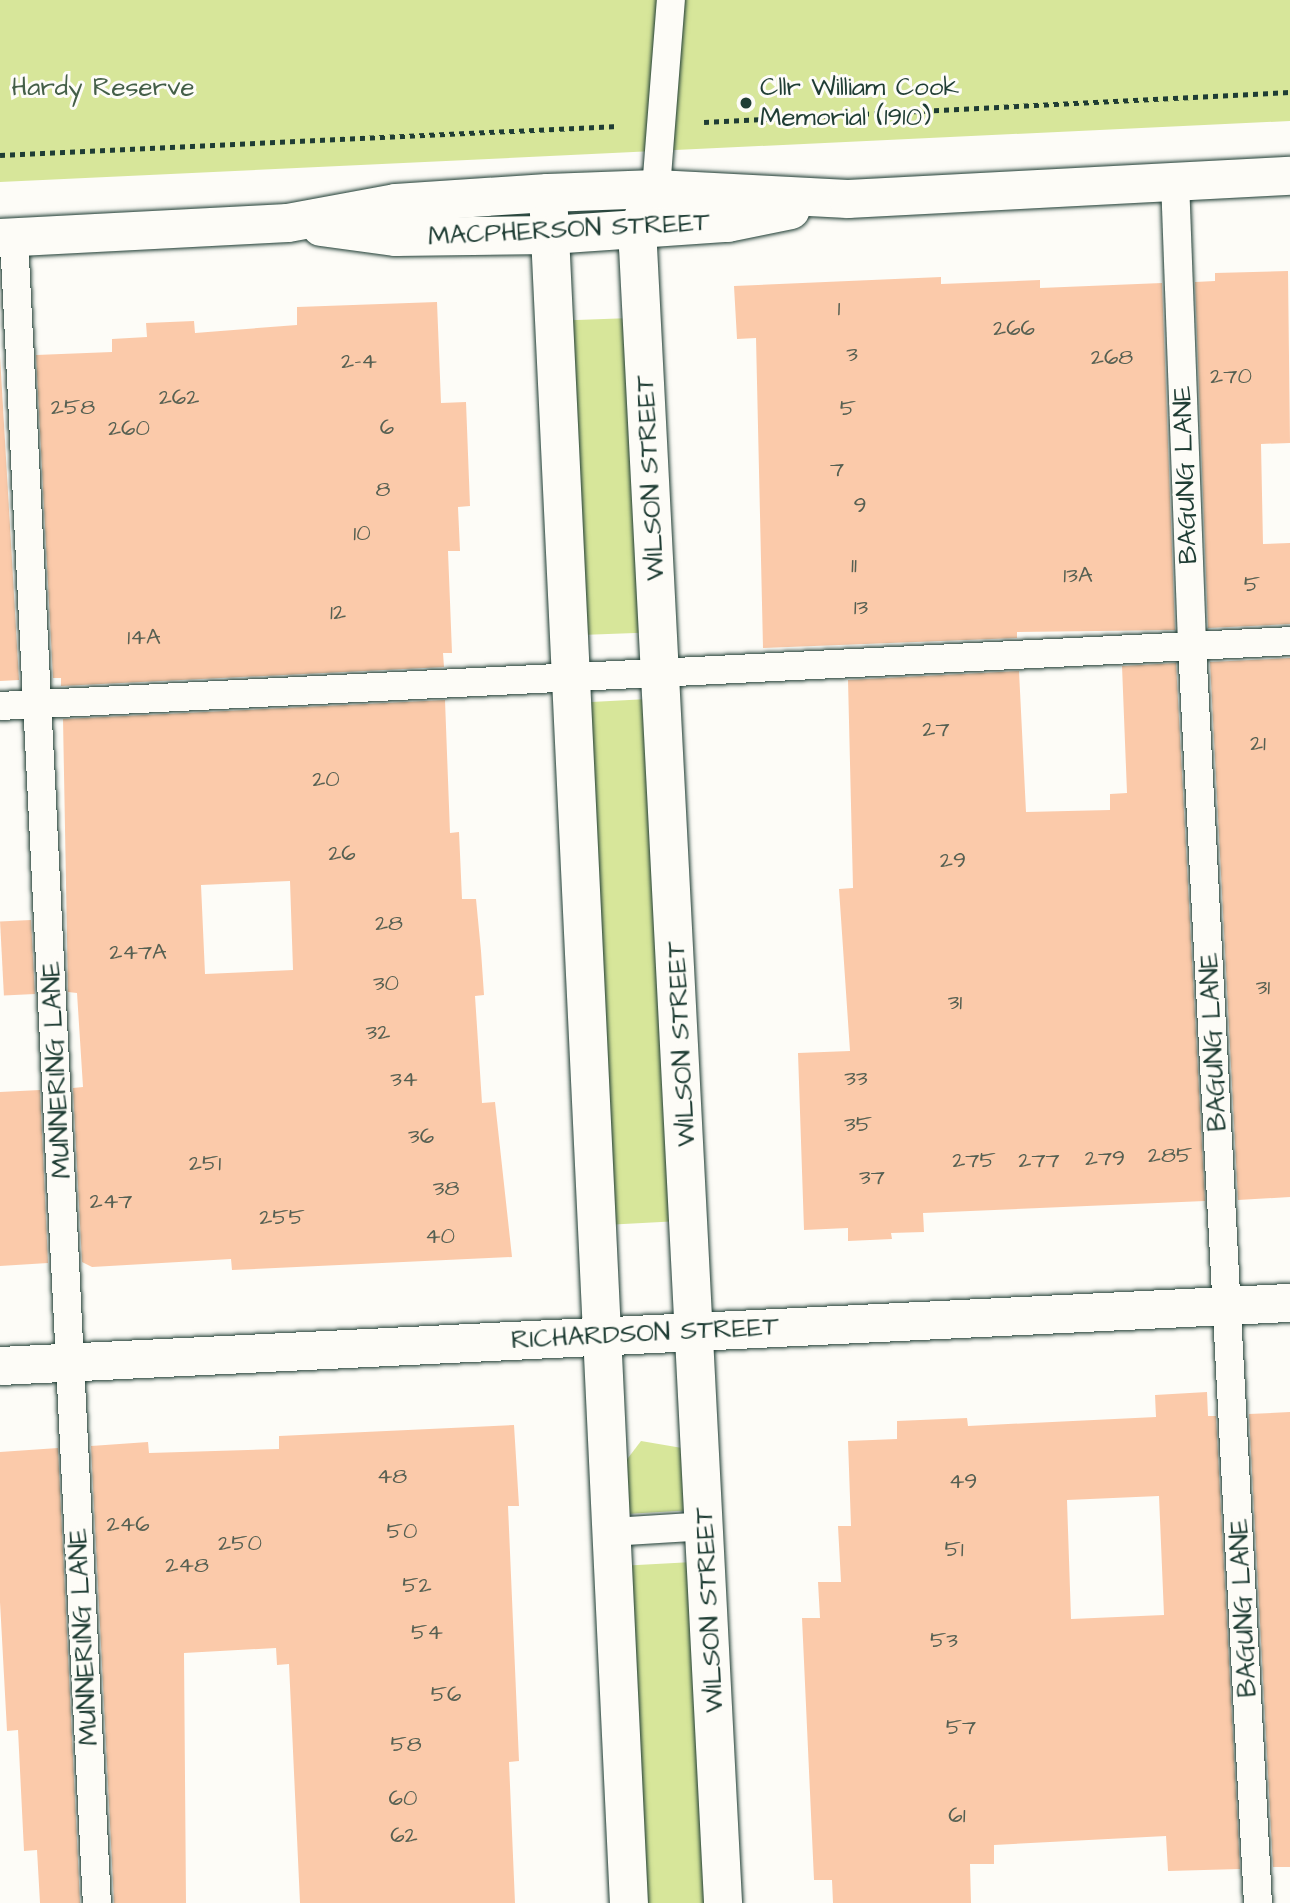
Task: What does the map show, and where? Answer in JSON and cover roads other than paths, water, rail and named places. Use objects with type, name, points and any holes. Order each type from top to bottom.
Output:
[{"type":"street","name":"MACPHERSON STREET","points":[[7,238],[288,223],[396,203],[548,193],[656,188],[848,199],[1290,176]]},
{"type":"street","name":"WILSON STREET","points":[[656,188],[637,231],[697,1331],[723,1903]]},
{"type":"street","points":[[548,193],[568,677],[629,1903]]},
{"type":"street","name":"MACPHERSON STREET","points":[[288,223],[396,237],[550,235],[728,223],[848,199]]},
{"type":"street","name":"RICHARDSON STREET","points":[[0,1366],[1290,1303]]},
{"type":"lane","points":[[656,188],[671,0]]},
{"type":"lane","name":"BAGUNG LANE","points":[[1175,180],[1192,645],[1229,1306],[1258,1903]]},
{"type":"lane","name":"MUNNERING LANE","points":[[7,238],[37,705],[97,1903]]},
{"type":"lane","points":[[0,706],[1290,641]]},
{"type":"lane","points":[[611,1532],[706,1526]]},
{"type":"place","name":"Cllr William Cook Memorial (1910)","points":[[746,103]]},
{"type":"park label","name":"Hardy Reserve","points":[[103,88]]}]
